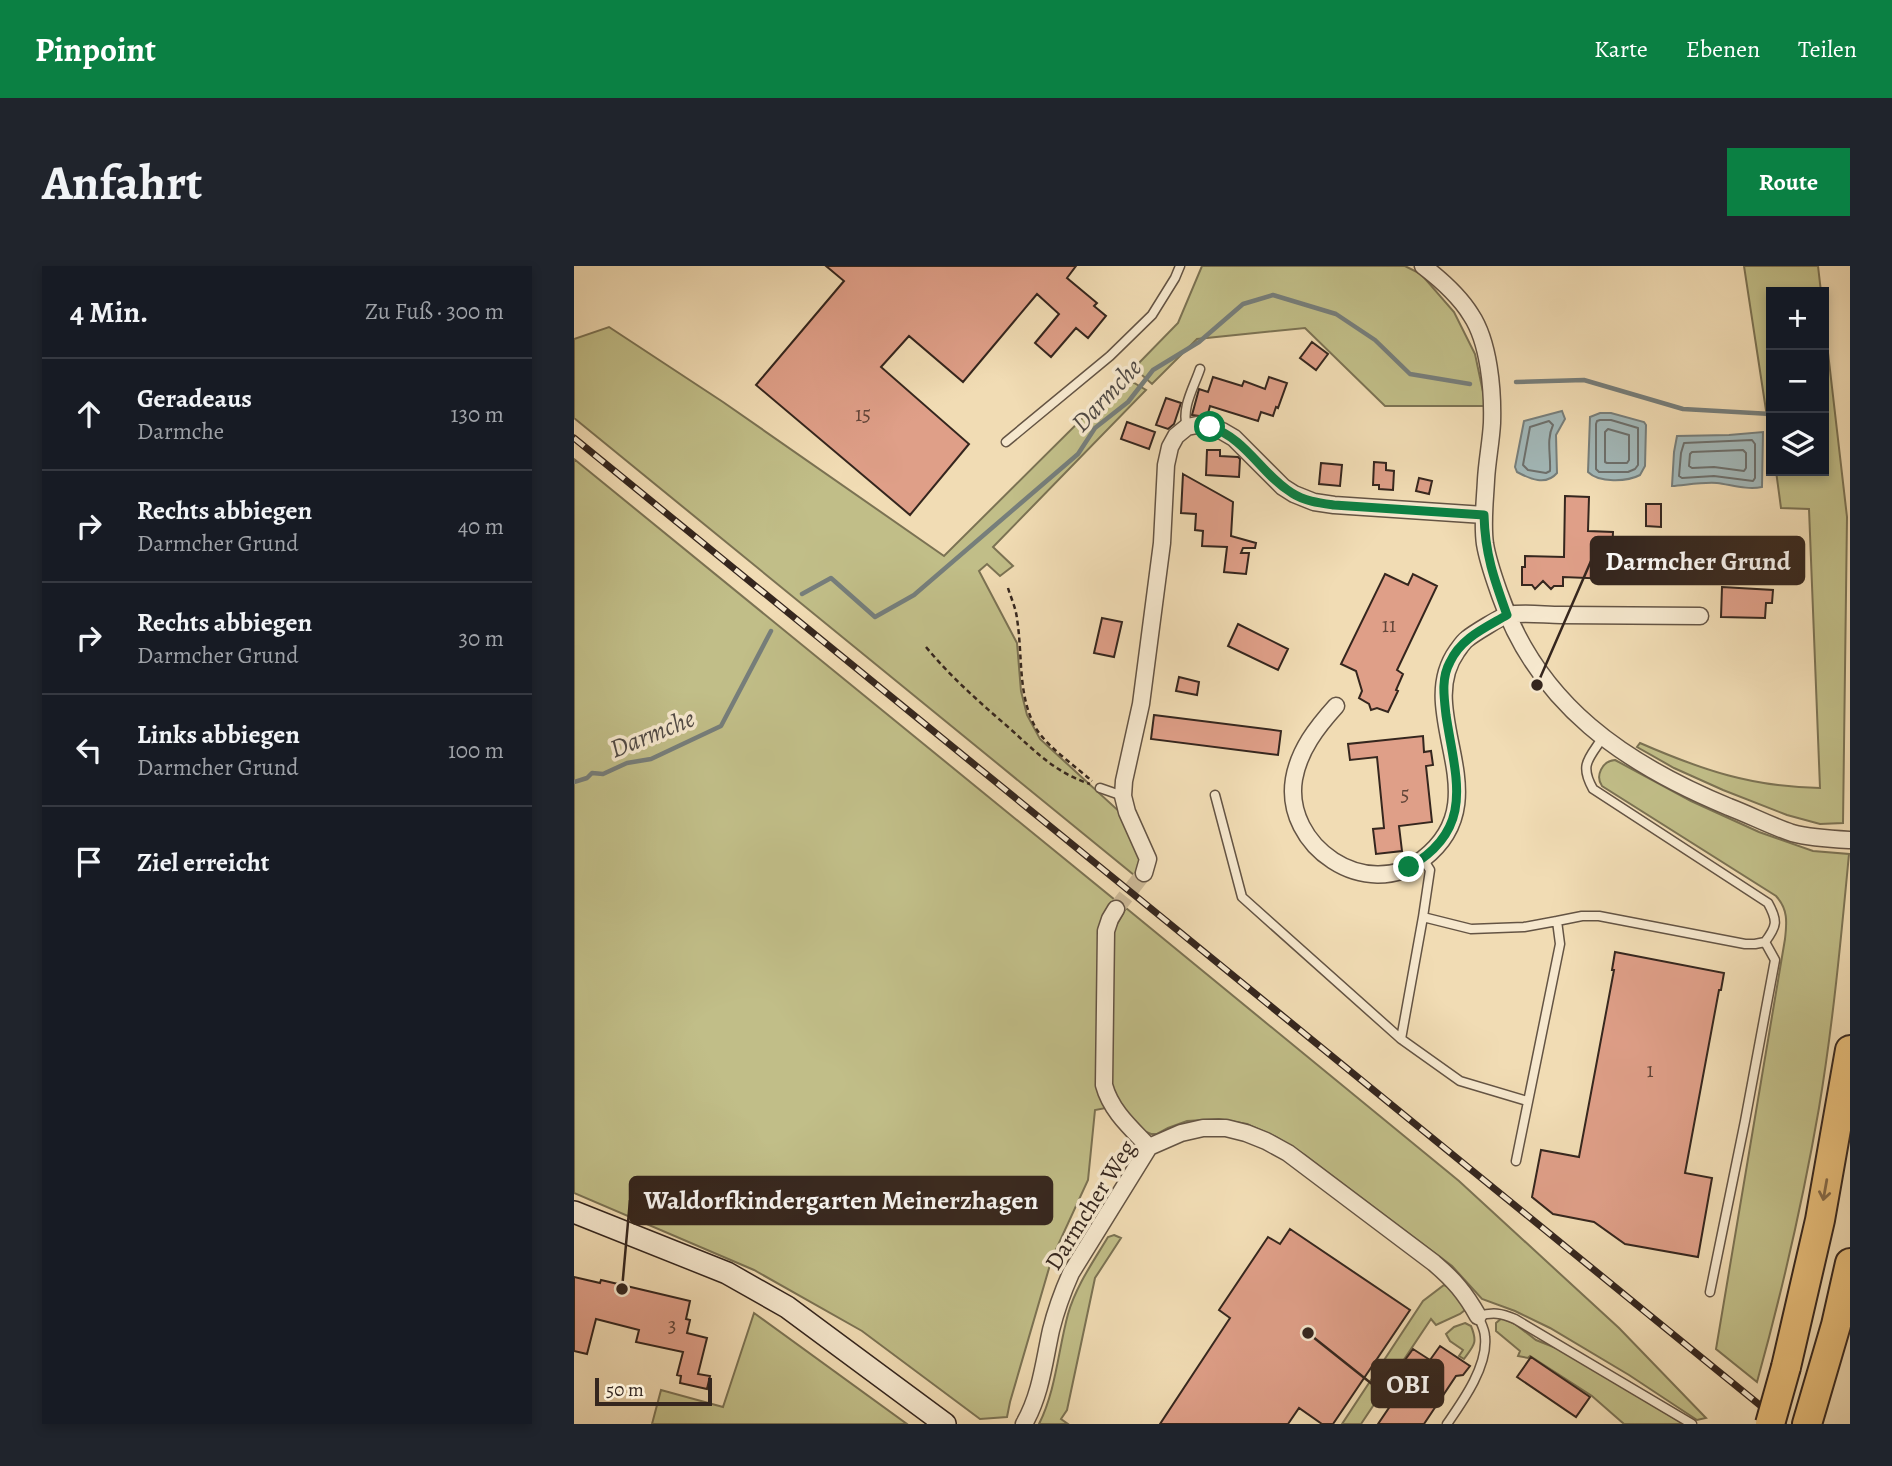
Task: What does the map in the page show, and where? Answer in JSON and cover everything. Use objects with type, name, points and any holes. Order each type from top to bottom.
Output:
[{"type":"highway","points":[[1770,1424],[1820,1220],[1850,1050]]},
{"type":"highway","points":[[1807,1424],[1836,1325],[1850,1263]]},
{"type":"highway","points":[[1812,1424],[1818,1390]]},
{"type":"main road","points":[[574,1212],[727,1273],[786,1307],[945,1424]]},
{"type":"street","points":[[1423,266],[1440,279],[1471,314],[1483,342],[1492,397],[1484,515],[1485,541],[1490,566],[1507,615],[1527,655],[1549,685],[1603,737],[1645,767],[1699,794],[1791,832],[1850,840]]},
{"type":"street","points":[[1144,873],[1148,859],[1127,812],[1123,796],[1124,781],[1139,718],[1145,677],[1162,543],[1166,465],[1176,436],[1187,427],[1197,425],[1222,430],[1234,438],[1283,487],[1314,502],[1484,515]]},
{"type":"street","points":[[1336,706],[1316,728],[1300,756],[1294,780],[1295,805],[1303,829],[1328,859],[1351,870],[1381,874],[1409,867],[1423,859],[1438,844],[1450,825],[1457,802],[1457,778],[1443,690],[1449,663],[1466,639],[1507,615],[1700,616]]},
{"type":"street","points":[[1116,909],[1106,931],[1104,1085],[1108,1100],[1120,1117],[1149,1147]]},
{"type":"street","name":"Darmcher Weg","points":[[1024,1424],[1040,1388],[1061,1294],[1071,1273],[1149,1147],[1181,1133],[1203,1128],[1226,1128],[1246,1133],[1266,1141],[1307,1166],[1454,1280],[1466,1294],[1478,1316]]},
{"type":"lane","points":[[1006,442],[1110,356],[1152,315],[1180,266]]},
{"type":"lane","points":[[1187,427],[1185,411],[1200,369]]},
{"type":"lane","points":[[1423,917],[1471,929],[1524,927],[1582,916],[1599,916],[1745,944],[1765,942],[1774,929],[1776,917],[1768,903],[1593,789],[1586,777],[1585,765],[1603,737]]},
{"type":"lane","points":[[1100,788],[1123,796]]},
{"type":"lane","points":[[1215,794],[1242,897],[1401,1039],[1460,1081],[1527,1101]]},
{"type":"lane","points":[[1401,1039],[1430,870],[1423,859]]},
{"type":"lane","points":[[1517,1161],[1560,944],[1557,921]]},
{"type":"lane","points":[[1710,1292],[1774,960],[1765,942]]},
{"type":"lane","points":[[1447,1424],[1467,1395],[1478,1372],[1486,1339],[1478,1316],[1491,1312],[1502,1313],[1515,1319],[1692,1424]]},
{"type":"path","points":[[1008,588],[1017,617],[1028,710],[1036,728],[1043,738],[1100,788]]},
{"type":"path","points":[[926,647],[972,696],[1054,767],[1071,778],[1100,788]]},
{"type":"shaded area","points":[[1202,266],[1405,266],[1421,274],[1454,312],[1475,354],[1486,406],[1385,406],[1305,328],[1197,339],[1152,384],[1134,368],[1178,323]]},
{"type":"shaded area","points":[[1744,266],[1818,266],[1820,287],[1766,287],[1766,410]]},
{"type":"shaded area","points":[[609,327],[723,402],[944,556],[1124,377],[1146,390],[993,547],[1013,566],[1000,576],[987,564],[979,571],[1017,643],[1021,691],[1027,715],[1040,739],[1122,814],[1139,848],[1140,866],[1134,875],[574,418],[574,339]]},
{"type":"shaded area","points":[[1829,361],[1847,517],[1843,823],[1820,824],[1787,815],[1674,768],[1637,747],[1640,743],[1706,769],[1750,780],[1820,788],[1809,509],[1781,508],[1777,476],[1829,476]]},
{"type":"shaded area","points":[[574,459],[1115,900],[1102,919],[1106,1108],[1095,1110],[1088,1180],[1052,1258],[1007,1417],[980,1419],[862,1331],[754,1270],[574,1193]]},
{"type":"shaded area","points":[[1615,760],[1691,801],[1759,832],[1813,851],[1849,854],[1833,1013],[1819,1108],[1791,1246],[1757,1382],[1716,1349],[1785,939],[1785,911],[1776,896],[1602,786],[1599,778],[1603,766]]},
{"type":"shaded area","points":[[1126,908],[1459,1181],[1619,1328],[1706,1418],[1697,1420],[1550,1328],[1482,1299],[1452,1266],[1305,1155],[1276,1137],[1247,1124],[1219,1119],[1187,1121],[1157,1134],[1144,1131],[1123,1112],[1109,1082],[1112,933]]},
{"type":"shaded area","points":[[1114,1235],[1121,1238],[1095,1278],[1067,1410],[1061,1419],[1068,1424],[1039,1424],[1053,1384],[1071,1304],[1085,1274],[1108,1237]]},
{"type":"shaded area","points":[[1444,1285],[1465,1306],[1465,1310],[1436,1325],[1431,1319],[1361,1424],[1342,1424],[1423,1301]]},
{"type":"shaded area","points":[[754,1313],[907,1424],[652,1424],[661,1390],[723,1407]]},
{"type":"shaded area","points":[[1502,1318],[1684,1424],[1624,1424],[1592,1396],[1530,1356],[1518,1356],[1520,1351],[1496,1331],[1496,1323]]},
{"type":"shaded area","points":[[1465,1323],[1471,1326],[1474,1340],[1464,1359],[1459,1356],[1463,1350],[1450,1341],[1446,1334]]},
{"type":"water","points":[[1562,411],[1565,419],[1556,435],[1557,473],[1543,480],[1532,479],[1517,472],[1515,467],[1524,421]]},
{"type":"water","points":[[1611,413],[1644,422],[1646,425],[1645,466],[1640,475],[1613,480],[1599,478],[1588,472],[1590,417]]},
{"type":"water","points":[[1763,432],[1762,487],[1745,488],[1717,483],[1672,486],[1677,436]]},
{"type":"building","points":[[826,266],[1076,266],[1067,278],[1097,303],[1094,306],[1106,316],[1088,338],[1076,328],[1051,357],[1035,343],[1059,314],[1037,294],[963,382],[909,336],[881,367],[969,444],[910,515],[756,385],[844,281]]},
{"type":"building","points":[[1312,342],[1328,354],[1316,370],[1300,358]]},
{"type":"building","points":[[1213,377],[1242,386],[1244,381],[1265,389],[1269,377],[1287,383],[1273,416],[1261,412],[1258,421],[1210,406],[1207,417],[1192,415],[1199,389],[1208,392]]},
{"type":"building","points":[[1166,398],[1181,403],[1174,424],[1168,429],[1156,425]]},
{"type":"building","points":[[1127,422],[1155,432],[1149,449],[1121,439]]},
{"type":"building","points":[[1207,450],[1220,450],[1220,456],[1238,457],[1239,477],[1206,475]]},
{"type":"building","points":[[1374,462],[1386,463],[1386,470],[1394,471],[1393,490],[1379,489],[1379,485],[1373,485]]},
{"type":"building","points":[[1321,463],[1342,465],[1340,486],[1319,484]]},
{"type":"building","points":[[1183,474],[1233,502],[1231,536],[1256,543],[1255,548],[1243,548],[1241,553],[1249,553],[1246,574],[1224,572],[1227,547],[1202,546],[1203,531],[1195,530],[1196,514],[1181,513]]},
{"type":"building","points":[[1419,478],[1432,481],[1429,494],[1416,491]]},
{"type":"building","points":[[1565,496],[1589,497],[1588,531],[1613,532],[1611,579],[1563,577],[1563,586],[1554,586],[1551,589],[1543,581],[1535,589],[1532,585],[1522,585],[1525,556],[1564,557]]},
{"type":"building","points":[[1646,504],[1661,504],[1661,527],[1646,526]]},
{"type":"building","points":[[1385,574],[1408,585],[1413,574],[1437,586],[1397,670],[1403,674],[1388,712],[1377,708],[1371,710],[1369,704],[1359,698],[1362,691],[1356,671],[1341,664]]},
{"type":"building","points":[[1722,587],[1773,590],[1772,603],[1766,603],[1765,618],[1721,617]]},
{"type":"building","points":[[1102,618],[1122,622],[1114,657],[1094,653]]},
{"type":"building","points":[[1238,624],[1288,649],[1278,670],[1228,646]]},
{"type":"building","points":[[1179,677],[1199,682],[1197,695],[1176,691]]},
{"type":"building","points":[[1154,715],[1281,731],[1278,755],[1151,739]]},
{"type":"building","points":[[1423,736],[1424,752],[1431,751],[1433,765],[1426,766],[1432,822],[1399,826],[1402,851],[1376,854],[1373,829],[1384,828],[1377,757],[1350,760],[1348,744]]},
{"type":"building","points":[[1615,952],[1724,973],[1685,1173],[1712,1178],[1698,1257],[1625,1244],[1594,1222],[1553,1214],[1532,1197],[1541,1150],[1579,1157],[1614,970]]},
{"type":"building","points":[[1290,1229],[1410,1310],[1333,1424],[1322,1424],[1299,1408],[1288,1424],[1160,1424],[1230,1318],[1219,1310],[1268,1237],[1280,1244]]},
{"type":"building","points":[[574,1277],[600,1283],[601,1280],[690,1301],[686,1319],[690,1320],[687,1333],[707,1338],[698,1374],[710,1376],[707,1389],[680,1383],[681,1376],[677,1375],[683,1352],[636,1342],[639,1330],[596,1319],[587,1354],[574,1351]]},
{"type":"building","points":[[1440,1346],[1470,1366],[1463,1375],[1456,1376],[1424,1424],[1378,1424],[1397,1396],[1403,1400],[1422,1372],[1405,1360],[1413,1349],[1430,1360]]},
{"type":"building","points":[[1531,1357],[1590,1397],[1576,1417],[1517,1377]]},
{"type":"waterway","name":"Darmche","points":[[802,594],[831,578],[875,617],[914,595],[1078,454],[1095,428],[1128,402],[1153,370],[1199,342],[1243,304],[1273,295],[1336,314],[1375,340],[1410,374],[1470,384]]},
{"type":"waterway","name":"Darmche","points":[[1516,382],[1584,380],[1683,409],[1766,414]]},
{"type":"waterway","name":"Darmche","points":[[574,782],[587,778],[592,773],[603,774],[627,763],[651,759],[721,726],[771,631]]},
{"type":"tunnel","points":[[1116,909],[1144,873]]},
{"type":"railway","points":[[574,438],[1783,1424]]},
{"type":"place","name":"Darmcher Grund","points":[[1537,685]]},
{"type":"place","name":"Waldorfkindergarten Meinerzhagen","points":[[622,1289]]},
{"type":"place","name":"OBI","points":[[1308,1333]]},
{"type":"route","points":[[1210,427],[1222,430],[1234,438],[1283,487],[1314,502],[1484,515],[1490,566],[1507,615],[1466,639],[1449,663],[1443,690],[1457,778],[1457,802],[1450,825],[1438,844],[1423,859],[1409,867]]}]
